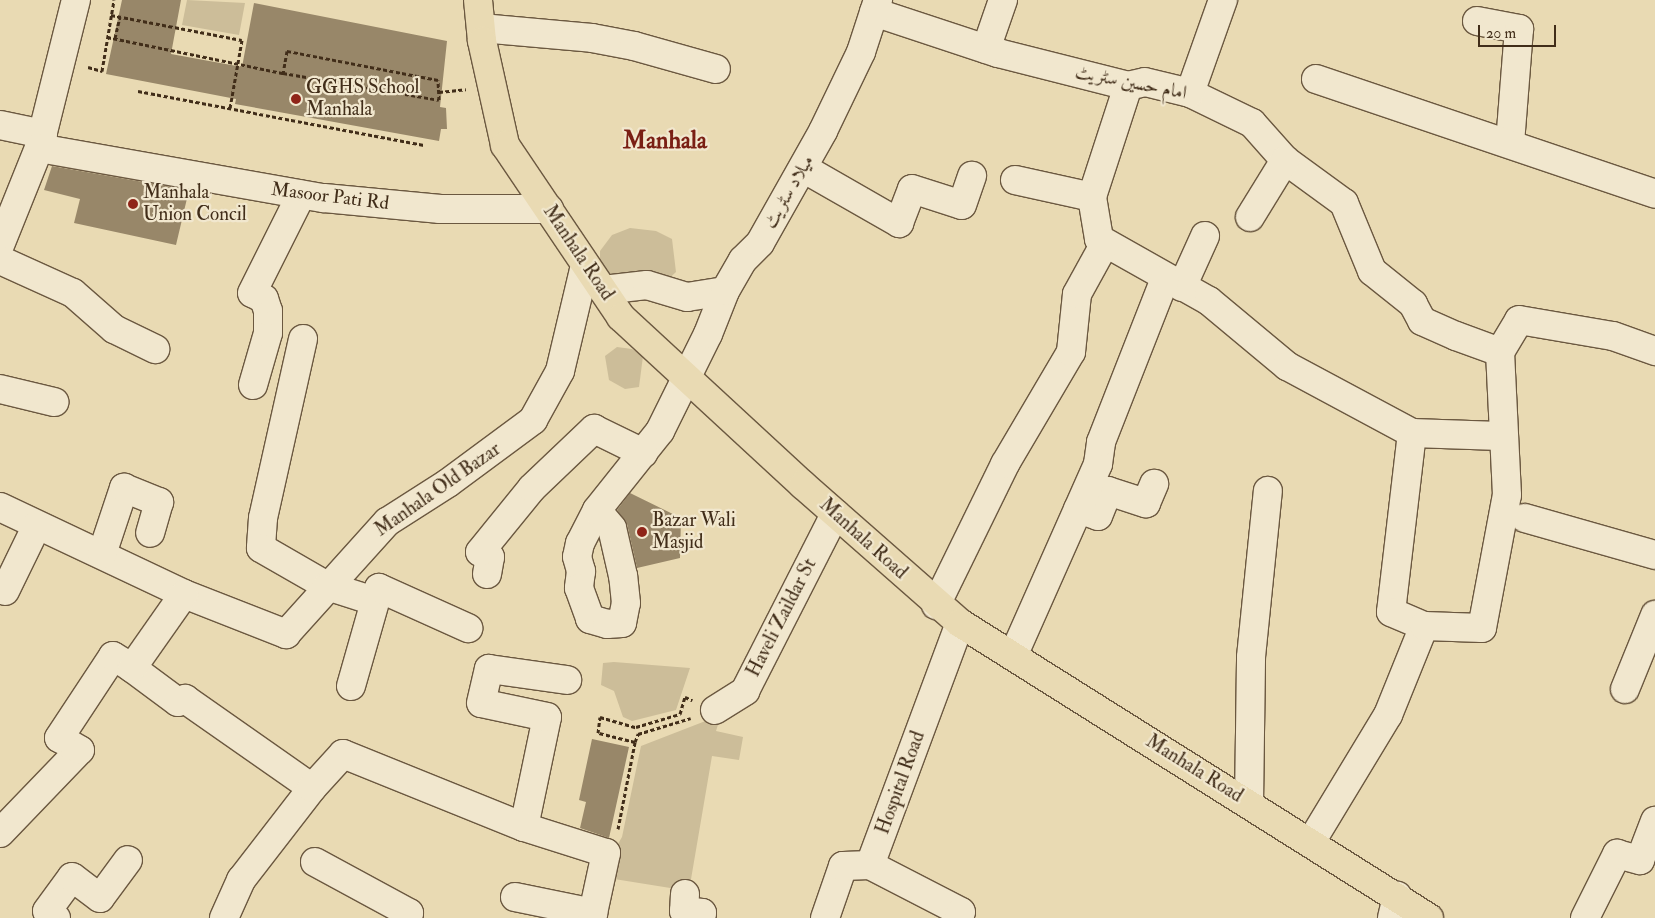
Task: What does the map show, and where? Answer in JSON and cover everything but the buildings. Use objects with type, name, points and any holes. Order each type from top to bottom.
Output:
[{"type":"main road","name":"Manhala Road","points":[[478,0],[481,28],[505,144],[621,317],[835,514],[960,623],[1311,842],[1395,907],[1429,918]]},
{"type":"street","points":[[0,245],[41,141],[76,0]]},
{"type":"street","points":[[986,49],[1003,0]]},
{"type":"street","points":[[1190,93],[1223,0]]},
{"type":"street","name":"امام حسین سٹریٹ","points":[[876,6],[986,49],[1128,86],[1145,82],[1190,93],[1252,123],[1285,160],[1344,203],[1372,271],[1413,304],[1422,321],[1500,352]]},
{"type":"street","name":"میلاد سٹریٹ","points":[[597,510],[660,431],[708,334],[724,291],[743,260],[760,243],[803,168],[861,52],[876,6]]},
{"type":"street","points":[[1477,21],[1519,29],[1510,144]]},
{"type":"street","points":[[481,28],[592,38],[634,46],[716,69]]},
{"type":"street","points":[[1316,78],[1655,194]]},
{"type":"street","points":[[1128,86],[1092,197],[1099,240],[1173,283],[1209,301],[1287,366],[1412,433],[1500,436]]},
{"type":"street","name":"Masoor Pati Rd","points":[[0,125],[41,141],[301,194],[440,210],[549,209]]},
{"type":"street","points":[[1250,217],[1285,160]]},
{"type":"street","points":[[803,168],[898,223],[912,189],[962,205],[972,176]]},
{"type":"street","points":[[1015,180],[1092,197]]},
{"type":"street","points":[[253,385],[268,333],[268,311],[264,299],[252,293],[301,194]]},
{"type":"street","points":[[1013,656],[1078,509],[1173,283],[1205,236]]},
{"type":"street","points":[[936,604],[1005,464],[1071,352],[1077,294],[1105,243]]},
{"type":"street","points":[[0,260],[73,293],[114,329],[155,349]]},
{"type":"street","name":"Manhala Old Bazar","points":[[0,507],[184,594],[286,634],[327,586],[387,522],[448,483],[532,420],[560,371],[586,265]]},
{"type":"street","points":[[603,290],[647,284],[687,297],[724,291]]},
{"type":"street","points":[[1412,433],[1391,612],[1424,626],[1482,628],[1507,495],[1500,352],[1520,320],[1613,336],[1655,351]]},
{"type":"street","points":[[304,339],[263,518],[261,548],[327,586],[374,602]]},
{"type":"street","points":[[0,390],[54,402]]},
{"type":"street","points":[[487,574],[490,556],[480,552],[532,488],[594,429],[643,453]]},
{"type":"street","points":[[1078,509],[1098,516],[1108,491],[1146,503],[1154,484]]},
{"type":"street","points":[[102,554],[124,488],[159,502],[150,533]]},
{"type":"street","points":[[1249,804],[1251,657],[1268,490]]},
{"type":"street","name":"Haveli Zaildar St","points":[[715,710],[745,692],[835,514]]},
{"type":"street","points":[[1526,518],[1655,555]]},
{"type":"street","points":[[5,591],[37,525]]},
{"type":"street","points":[[351,686],[379,588],[468,628]]},
{"type":"street","points":[[132,668],[184,594]]},
{"type":"street","points":[[1625,688],[1655,615]]},
{"type":"street","name":"Hospital Road","points":[[870,865],[960,623]]},
{"type":"street","points":[[1311,842],[1388,715],[1424,626]]},
{"type":"street","points":[[0,833],[80,750],[59,738],[113,656],[178,702],[185,700],[312,788]]},
{"type":"street","points":[[524,827],[547,717],[481,703],[489,669],[567,680]]},
{"type":"street","points":[[224,918],[241,880],[312,788],[343,754],[524,827],[606,853],[593,915],[515,897]]},
{"type":"street","points":[[1585,918],[1617,854],[1640,860],[1655,820]]},
{"type":"street","points":[[56,918],[47,911],[72,877],[100,898],[128,860]]},
{"type":"street","points":[[316,862],[409,912],[406,918]]},
{"type":"street","points":[[824,918],[842,866],[870,865],[961,912],[959,918]]},
{"type":"street","points":[[686,894],[684,911],[702,913],[701,918]]},
{"type":"path","points":[[90,58],[88,68],[102,71],[114,0]]},
{"type":"path","points":[[112,15],[242,40],[230,108]]},
{"type":"path","points":[[115,38],[120,17]]},
{"type":"path","points":[[108,37],[282,73],[439,100],[438,80],[287,51],[282,73]]},
{"type":"path","points":[[138,91],[424,145]]},
{"type":"path","points":[[635,742],[598,733],[600,717],[636,727],[680,714],[685,697],[715,710]]},
{"type":"path","points":[[638,734],[715,710]]},
{"type":"path","points":[[618,830],[638,734],[636,727]]},
{"type":"shaded area","points":[[187,0],[245,3],[239,35],[182,25]]},
{"type":"shaded area","points":[[630,228],[656,231],[672,239],[676,272],[647,299],[630,303],[622,288],[600,267],[600,251],[612,235]]},
{"type":"shaded area","points":[[617,347],[632,349],[643,356],[639,387],[625,389],[609,380],[605,356]]},
{"type":"shaded area","points":[[614,662],[690,668],[676,710],[632,721],[623,717],[614,691],[601,685],[603,663]]},
{"type":"shaded area","points":[[721,715],[716,731],[743,737],[739,760],[712,756],[689,891],[608,878],[615,849],[622,837],[641,746]]},
{"type":"place","name":"GGHS School Manhala","points":[[296,99]]},
{"type":"place","name":"Manhala Union Concil","points":[[133,204]]},
{"type":"place","name":"Bazar Wali Masjid","points":[[642,532]]},
{"type":"district","name":"Manhala","points":[[665,141]]}]
